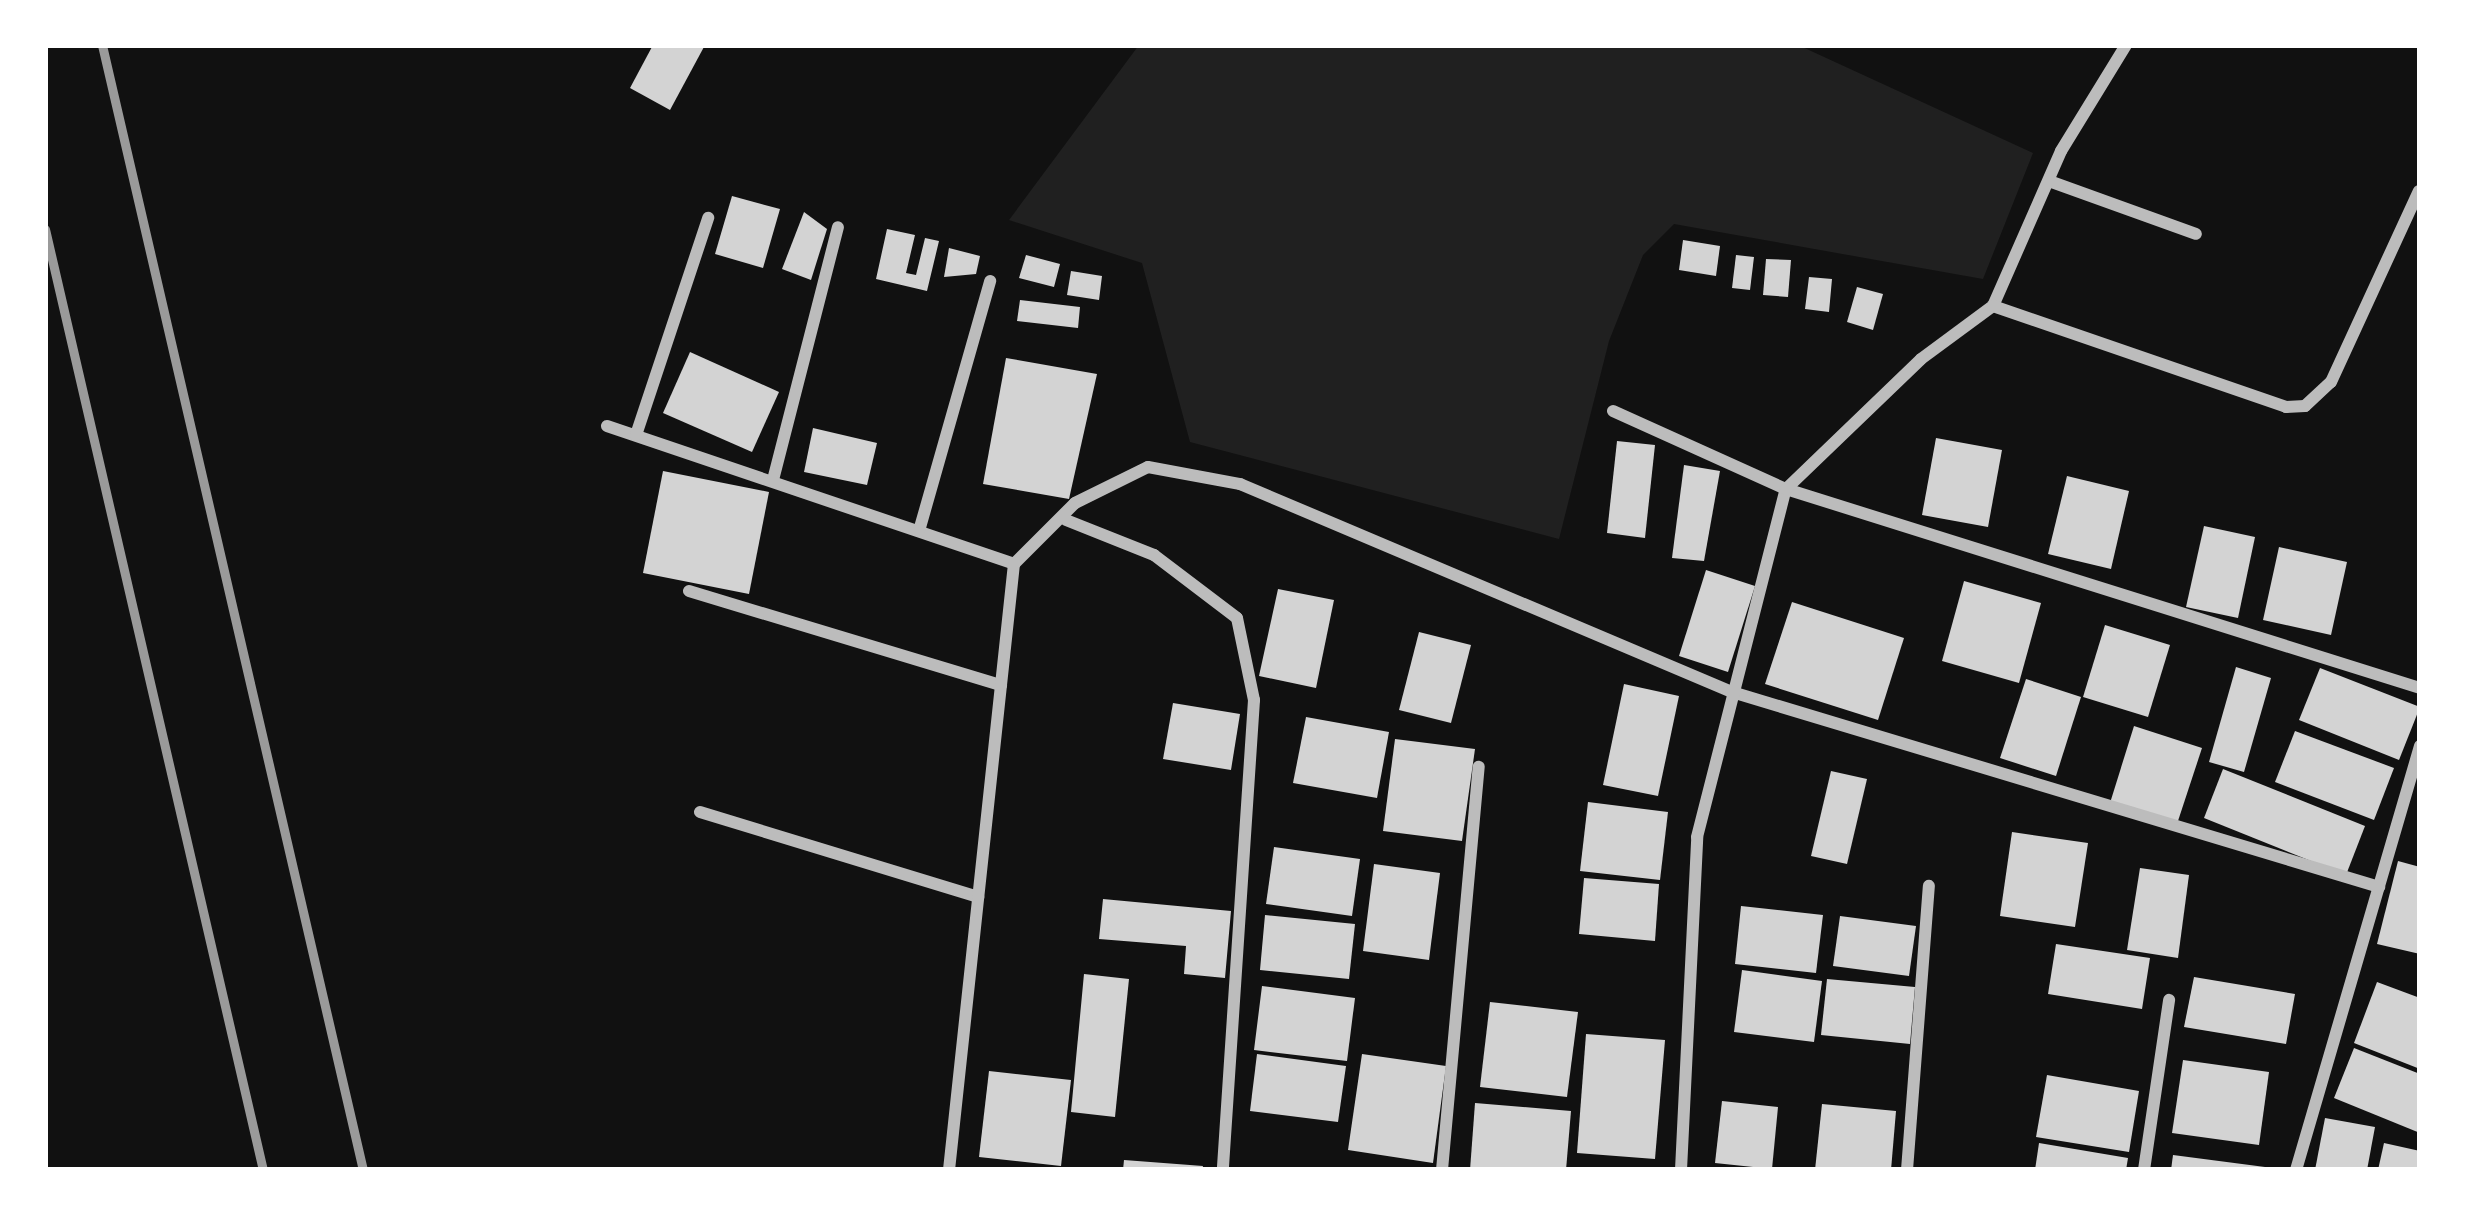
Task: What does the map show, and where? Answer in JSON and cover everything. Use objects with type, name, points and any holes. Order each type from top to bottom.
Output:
[{"type":"street","points":[[1682,1170],[1697,837],[1786,489],[1921,359],[1994,306],[2049,181],[2126,45]]},
{"type":"street","points":[[2049,181],[2196,235]]},
{"type":"street","points":[[1994,306],[2287,407],[2305,406],[2331,382],[2420,191]]},
{"type":"street","points":[[635,435],[709,218]]},
{"type":"street","points":[[773,480],[838,227]]},
{"type":"street","points":[[919,531],[990,281]]},
{"type":"street","points":[[1613,411],[1786,489],[2420,688]]},
{"type":"street","points":[[607,426],[1014,564]]},
{"type":"street","points":[[949,1170],[1014,564],[1066,520],[1075,503],[1148,467],[1240,484],[1732,692],[2379,887]]},
{"type":"street","points":[[1066,520],[1154,555],[1237,618],[1255,700],[1223,1170]]},
{"type":"street","points":[[689,591],[1001,685]]},
{"type":"street","points":[[2296,1170],[2420,746]]},
{"type":"street","points":[[1442,1170],[1479,767]]},
{"type":"street","points":[[700,812],[978,897]]},
{"type":"street","points":[[1907,1170],[1930,886]]},
{"type":"street","points":[[2144,1170],[2169,1000]]},
{"type":"shaded area","points":[[1139,45],[1798,45],[2033,153],[1983,279],[1674,224],[1643,255],[1609,341],[1559,539],[1190,442],[1142,263],[1009,220]]},
{"type":"building","points":[[653,45],[705,45],[670,110],[630,88]]},
{"type":"building","points":[[732,196],[780,209],[763,268],[715,254]]},
{"type":"building","points":[[804,212],[827,229],[811,280],[782,269]]},
{"type":"building","points":[[887,229],[915,235],[906,273],[916,275],[925,238],[939,241],[927,291],[876,279]]},
{"type":"building","points":[[1683,240],[1720,246],[1716,276],[1679,270]]},
{"type":"building","points":[[949,248],[980,256],[976,274],[944,277]]},
{"type":"building","points":[[1026,255],[1060,264],[1054,287],[1019,278]]},
{"type":"building","points":[[1736,255],[1754,257],[1750,290],[1732,288]]},
{"type":"building","points":[[1766,259],[1791,260],[1788,297],[1763,295]]},
{"type":"building","points":[[1071,271],[1102,276],[1099,300],[1067,295]]},
{"type":"building","points":[[1809,277],[1832,279],[1829,312],[1805,309]]},
{"type":"building","points":[[1857,287],[1883,294],[1873,330],[1847,322]]},
{"type":"building","points":[[1020,300],[1080,307],[1078,328],[1017,321]]},
{"type":"building","points":[[690,352],[779,392],[752,452],[663,413]]},
{"type":"building","points":[[1006,358],[1097,374],[1069,499],[983,484]]},
{"type":"building","points":[[813,428],[877,443],[867,485],[804,472]]},
{"type":"building","points":[[1936,438],[2002,450],[1988,527],[1922,515]]},
{"type":"building","points":[[1617,441],[1655,445],[1645,538],[1607,533]]},
{"type":"building","points":[[1684,465],[1720,471],[1704,561],[1672,558]]},
{"type":"building","points":[[663,471],[769,492],[749,594],[643,573]]},
{"type":"building","points":[[2067,476],[2129,491],[2111,569],[2048,554]]},
{"type":"building","points":[[2204,526],[2255,537],[2238,618],[2186,607]]},
{"type":"building","points":[[2279,547],[2347,562],[2331,635],[2263,620]]},
{"type":"building","points":[[1706,570],[1755,586],[1728,672],[1679,656]]},
{"type":"building","points":[[1964,581],[2041,603],[2019,683],[1942,661]]},
{"type":"building","points":[[1278,589],[1334,600],[1316,688],[1259,676]]},
{"type":"building","points":[[1792,602],[1904,638],[1878,720],[1765,684]]},
{"type":"building","points":[[2105,625],[2170,645],[2148,717],[2083,697]]},
{"type":"building","points":[[1419,632],[1471,645],[1451,723],[1399,710]]},
{"type":"building","points":[[2236,667],[2271,678],[2244,772],[2209,762]]},
{"type":"building","points":[[2320,668],[2420,707],[2399,760],[2299,720]]},
{"type":"building","points":[[2026,679],[2081,697],[2056,776],[2000,758]]},
{"type":"building","points":[[1624,684],[1679,696],[1658,796],[1603,785]]},
{"type":"building","points":[[1173,703],[1240,714],[1231,770],[1163,759]]},
{"type":"building","points":[[1306,717],[1389,732],[1377,798],[1293,783]]},
{"type":"building","points":[[2134,726],[2202,748],[2177,824],[2110,803]]},
{"type":"building","points":[[2295,731],[2394,768],[2374,820],[2275,782]]},
{"type":"building","points":[[1395,739],[1475,749],[1462,841],[1383,831]]},
{"type":"building","points":[[2223,769],[2365,826],[2346,875],[2204,818]]},
{"type":"building","points":[[1831,771],[1867,779],[1847,864],[1811,856]]},
{"type":"building","points":[[1588,802],[1668,812],[1660,880],[1580,871]]},
{"type":"building","points":[[2012,832],[2088,843],[2075,927],[2000,916]]},
{"type":"building","points":[[1274,847],[1360,859],[1352,916],[1266,904]]},
{"type":"building","points":[[2398,861],[2420,867],[2420,954],[2377,944]]},
{"type":"building","points":[[1374,864],[1440,873],[1429,960],[1363,951]]},
{"type":"building","points":[[2140,868],[2189,875],[2178,958],[2127,950]]},
{"type":"building","points":[[1584,878],[1659,884],[1655,941],[1579,934]]},
{"type":"building","points":[[1103,899],[1231,911],[1225,978],[1184,974],[1186,946],[1099,939]]},
{"type":"building","points":[[1741,906],[1823,915],[1816,973],[1735,964]]},
{"type":"building","points":[[1265,915],[1355,924],[1349,979],[1260,970]]},
{"type":"building","points":[[1840,916],[1916,926],[1909,976],[1833,966]]},
{"type":"building","points":[[2056,944],[2150,958],[2142,1009],[2048,994]]},
{"type":"building","points":[[1742,970],[1822,981],[1814,1042],[1734,1032]]},
{"type":"building","points":[[1084,974],[1129,979],[1115,1117],[1071,1112]]},
{"type":"building","points":[[2194,977],[2295,994],[2286,1044],[2184,1027]]},
{"type":"building","points":[[1827,979],[1915,987],[1910,1044],[1821,1035]]},
{"type":"building","points":[[2377,982],[2420,998],[2420,1069],[2354,1043]]},
{"type":"building","points":[[1262,986],[1355,998],[1347,1061],[1254,1050]]},
{"type":"building","points":[[1490,1002],[1578,1012],[1567,1097],[1480,1087]]},
{"type":"building","points":[[1586,1034],[1665,1040],[1655,1159],[1577,1153]]},
{"type":"building","points":[[2354,1048],[2420,1074],[2420,1133],[2334,1098]]},
{"type":"building","points":[[1257,1054],[1346,1066],[1338,1122],[1250,1111]]},
{"type":"building","points":[[1362,1054],[1446,1066],[1433,1163],[1348,1150]]},
{"type":"building","points":[[2183,1060],[2269,1072],[2259,1145],[2172,1133]]},
{"type":"building","points":[[989,1071],[1071,1080],[1061,1166],[979,1157]]},
{"type":"building","points":[[2047,1075],[2139,1091],[2129,1152],[2036,1137]]},
{"type":"building","points":[[1722,1101],[1778,1107],[1772,1169],[1715,1163]]},
{"type":"building","points":[[1475,1103],[1571,1111],[1566,1170],[1470,1170]]},
{"type":"building","points":[[1822,1104],[1896,1111],[1891,1170],[1815,1170]]},
{"type":"building","points":[[2325,1118],[2375,1127],[2367,1170],[2315,1170]]},
{"type":"building","points":[[2039,1143],[2128,1158],[2126,1170],[2035,1170]]},
{"type":"building","points":[[2384,1143],[2420,1151],[2420,1170],[2378,1170]]},
{"type":"building","points":[[2173,1155],[2265,1167],[2265,1170],[2171,1170]]},
{"type":"building","points":[[1124,1160],[1203,1166],[1202,1170],[1123,1170]]},
{"type":"railway","points":[[102,45],[363,1170]]},
{"type":"railway","points":[[45,229],[263,1170]]}]
